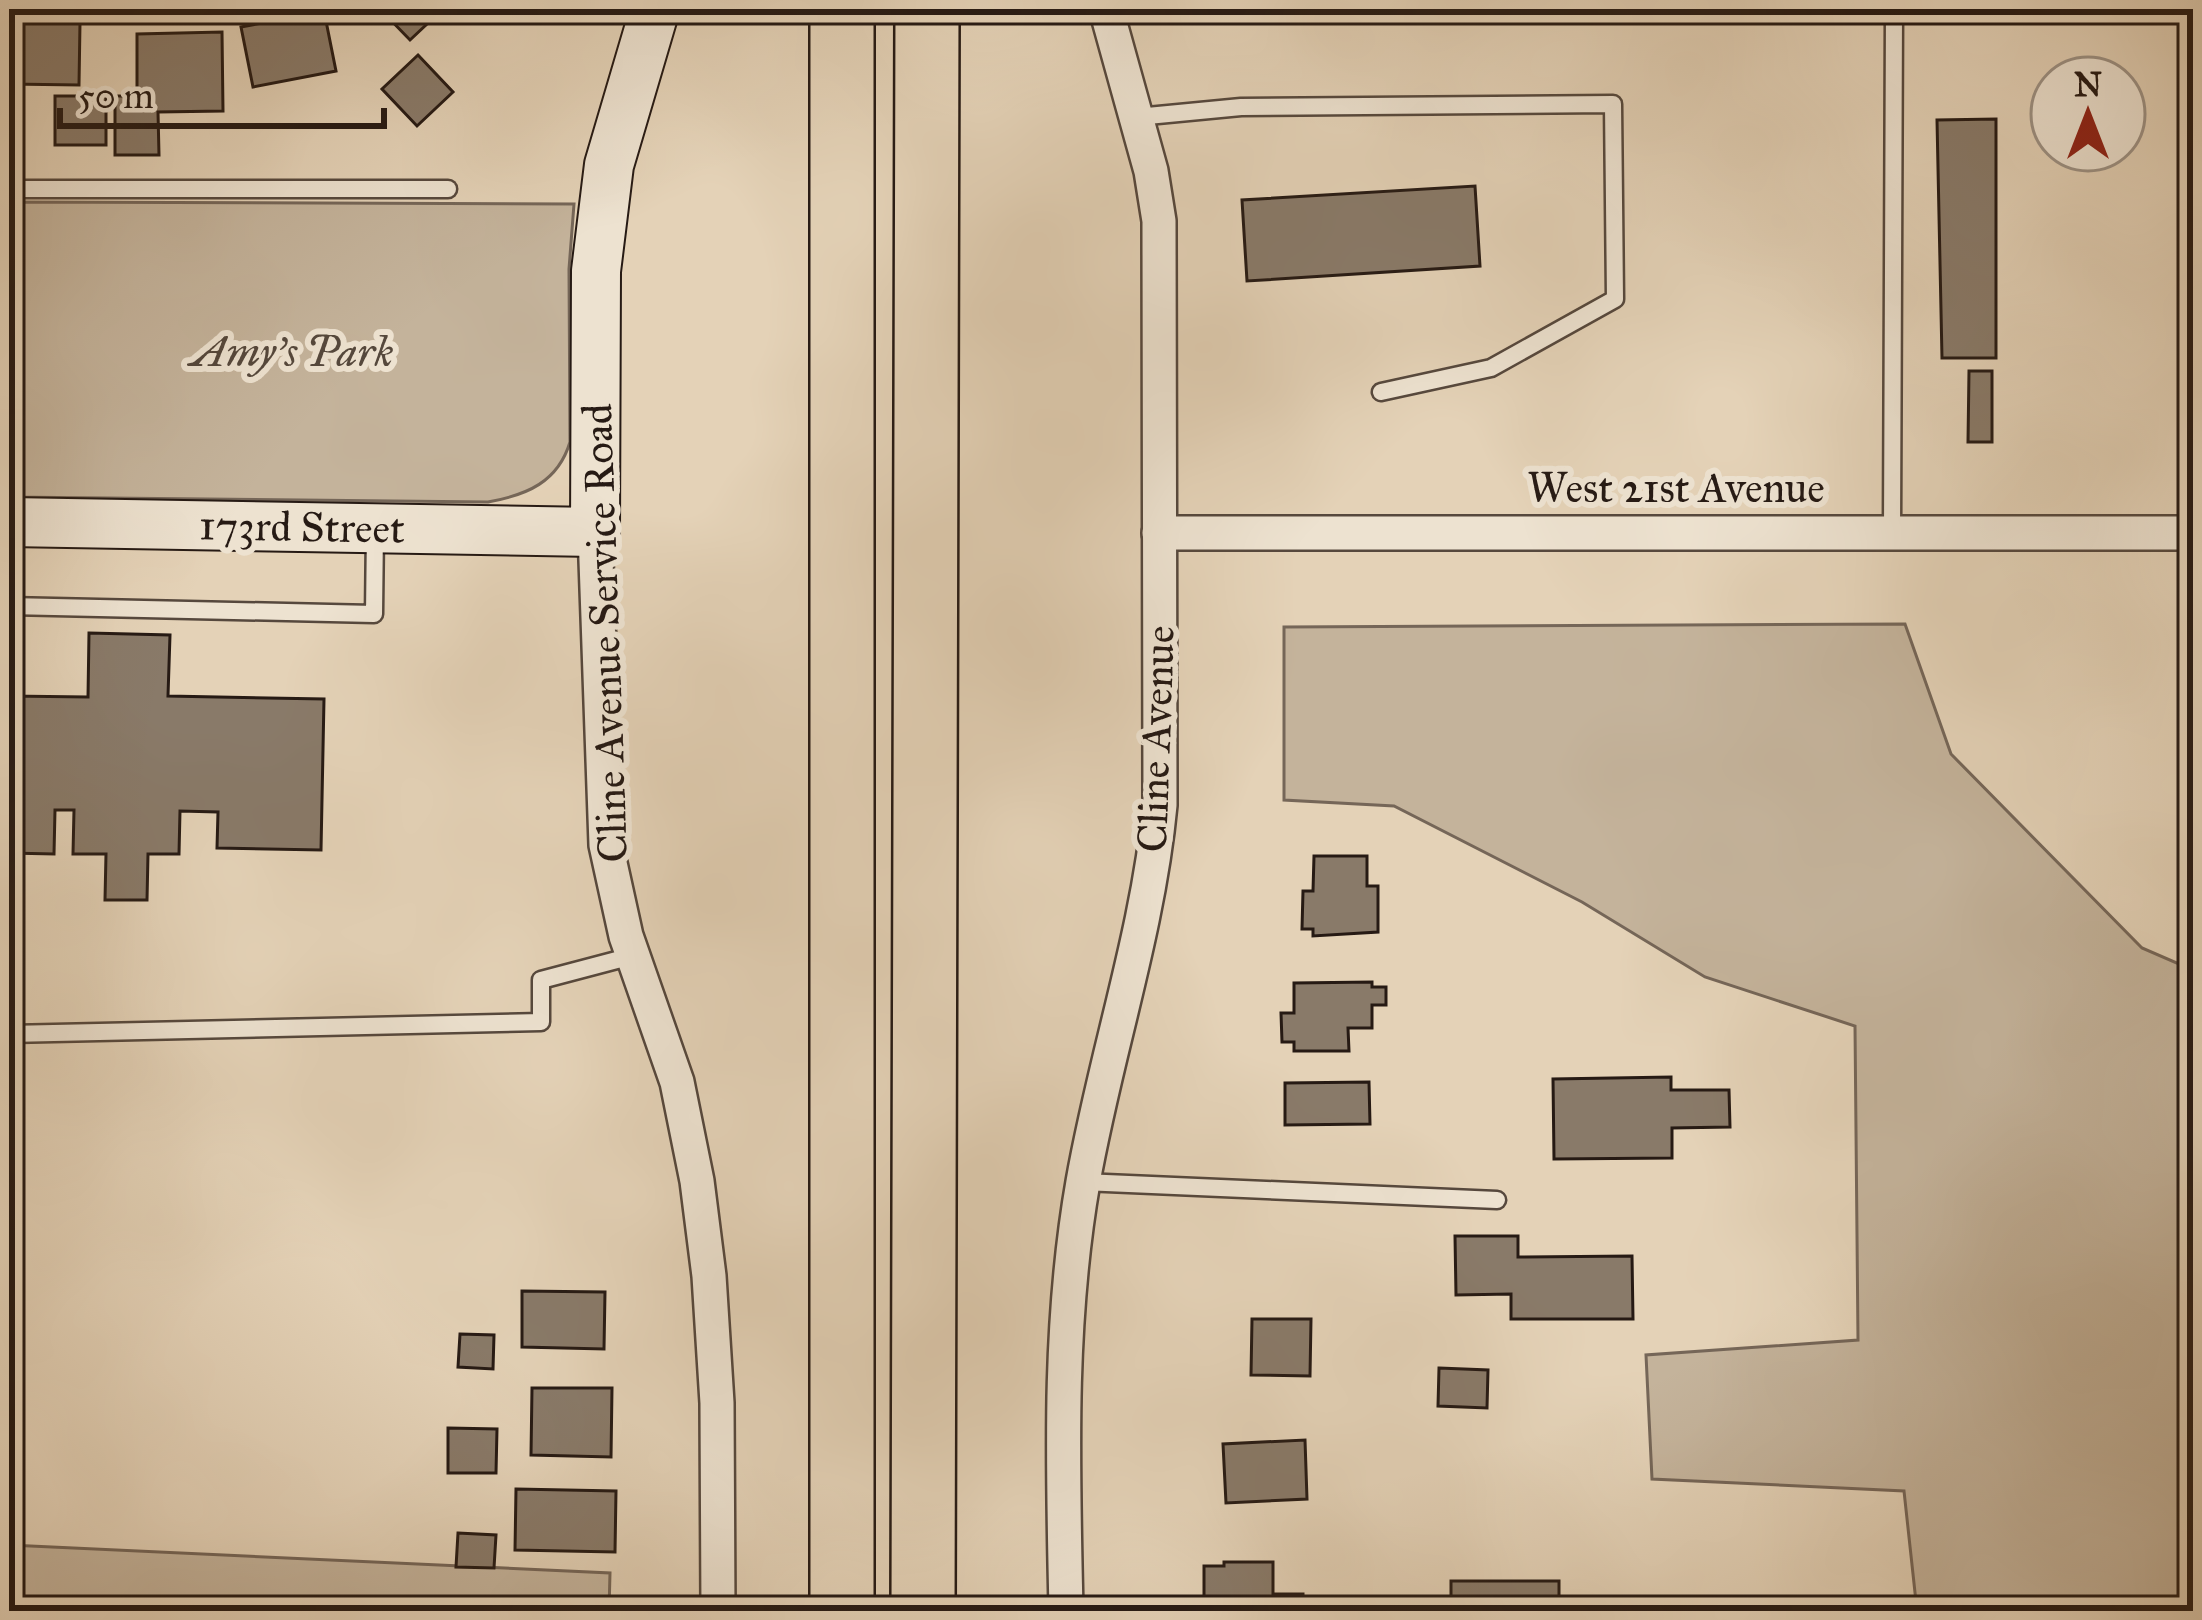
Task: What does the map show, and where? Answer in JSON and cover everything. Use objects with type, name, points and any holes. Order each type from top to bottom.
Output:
[{"type":"highway","points":[[842,9],[842,1611]]},
{"type":"highway","points":[[923,1611],[927,9]]},
{"type":"highway","points":[[923,1506],[951,1611]]},
{"type":"street","name":"Cline Avenue Service Road","points":[[655,9],[609,165],[598,249],[595,532],[606,845],[632,956],[677,1082],[697,1181],[717,1403],[718,1611]]},
{"type":"street","name":"Cline Avenue","points":[[1066,1611],[1062,1373],[1083,1182],[1156,844],[1162,697],[1159,221],[1137,117],[1106,9]]},
{"type":"street","name":"173rd Street","points":[[9,522],[595,532]]},
{"type":"street","name":"West 21st Avenue","points":[[1159,533],[2193,533]]},
{"type":"lane","points":[[1892,533],[1894,9]]},
{"type":"lane","points":[[1137,117],[1241,107],[1613,104],[1615,299],[1491,368],[1381,392]]},
{"type":"lane","points":[[9,189],[448,189]]},
{"type":"lane","points":[[9,606],[374,614],[375,528]]},
{"type":"lane","points":[[9,1034],[541,1022],[541,980],[632,956]]},
{"type":"lane","points":[[1083,1182],[1497,1200]]},
{"type":"green space","name":"Amy's Park","points":[[9,202],[574,204],[569,269],[570,442],[565,456],[539,484],[488,502],[9,497]]},
{"type":"green space","points":[[1905,624],[1951,754],[2142,948],[2193,970],[2193,1611],[1917,1611],[1904,1491],[1652,1479],[1646,1355],[1858,1340],[1855,1026],[1705,977],[1582,902],[1394,806],[1284,800],[1284,627]]},
{"type":"green space","points":[[9,1545],[610,1573],[609,1611],[9,1611]]},
{"type":"building","points":[[380,9],[443,9],[410,40]]},
{"type":"building","points":[[324,11],[336,71],[253,87],[241,27]]},
{"type":"building","points":[[9,22],[80,23],[79,85],[9,84]]},
{"type":"building","points":[[222,32],[223,111],[158,112],[159,155],[115,155],[115,96],[137,96],[137,34]]},
{"type":"building","points":[[418,55],[453,92],[417,126],[382,89]]},
{"type":"building","points":[[55,96],[106,96],[106,145],[55,145]]},
{"type":"building","points":[[1996,119],[1996,358],[1942,358],[1937,120]]},
{"type":"building","points":[[1475,186],[1480,266],[1247,281],[1242,200]]},
{"type":"building","points":[[1969,371],[1992,371],[1992,442],[1968,442]]},
{"type":"building","points":[[89,633],[170,635],[168,696],[324,699],[321,850],[217,848],[218,812],[180,811],[179,854],[148,854],[147,900],[105,900],[106,854],[73,854],[74,810],[55,810],[54,854],[9,853],[9,696],[88,697]]},
{"type":"building","points":[[1314,856],[1367,856],[1367,886],[1378,886],[1378,932],[1313,936],[1313,929],[1302,929],[1303,891],[1313,891]]},
{"type":"building","points":[[1372,982],[1372,987],[1386,987],[1386,1005],[1372,1005],[1372,1028],[1348,1028],[1349,1051],[1294,1051],[1294,1042],[1282,1042],[1281,1013],[1294,1013],[1294,983]]},
{"type":"building","points":[[1671,1077],[1671,1090],[1729,1090],[1730,1127],[1672,1128],[1672,1158],[1554,1159],[1553,1079]]},
{"type":"building","points":[[1369,1082],[1370,1124],[1285,1125],[1285,1083]]},
{"type":"building","points":[[1455,1236],[1518,1236],[1518,1257],[1632,1256],[1633,1319],[1511,1319],[1511,1294],[1456,1295]]},
{"type":"building","points":[[522,1291],[605,1292],[604,1349],[522,1347]]},
{"type":"building","points":[[1252,1319],[1311,1319],[1310,1376],[1251,1375]]},
{"type":"building","points":[[460,1334],[494,1335],[493,1369],[458,1367]]},
{"type":"building","points":[[1439,1368],[1488,1370],[1487,1408],[1438,1406]]},
{"type":"building","points":[[532,1388],[612,1388],[611,1457],[531,1455]]},
{"type":"building","points":[[448,1428],[497,1429],[496,1473],[448,1473]]},
{"type":"building","points":[[1305,1440],[1307,1499],[1226,1503],[1223,1444]]},
{"type":"building","points":[[516,1489],[616,1491],[615,1552],[515,1550]]},
{"type":"building","points":[[458,1533],[496,1535],[494,1568],[456,1567]]},
{"type":"building","points":[[1224,1562],[1273,1562],[1273,1594],[1303,1594],[1303,1611],[1204,1611],[1204,1566],[1224,1566]]},
{"type":"building","points":[[1451,1581],[1559,1581],[1559,1611],[1451,1611]]}]
